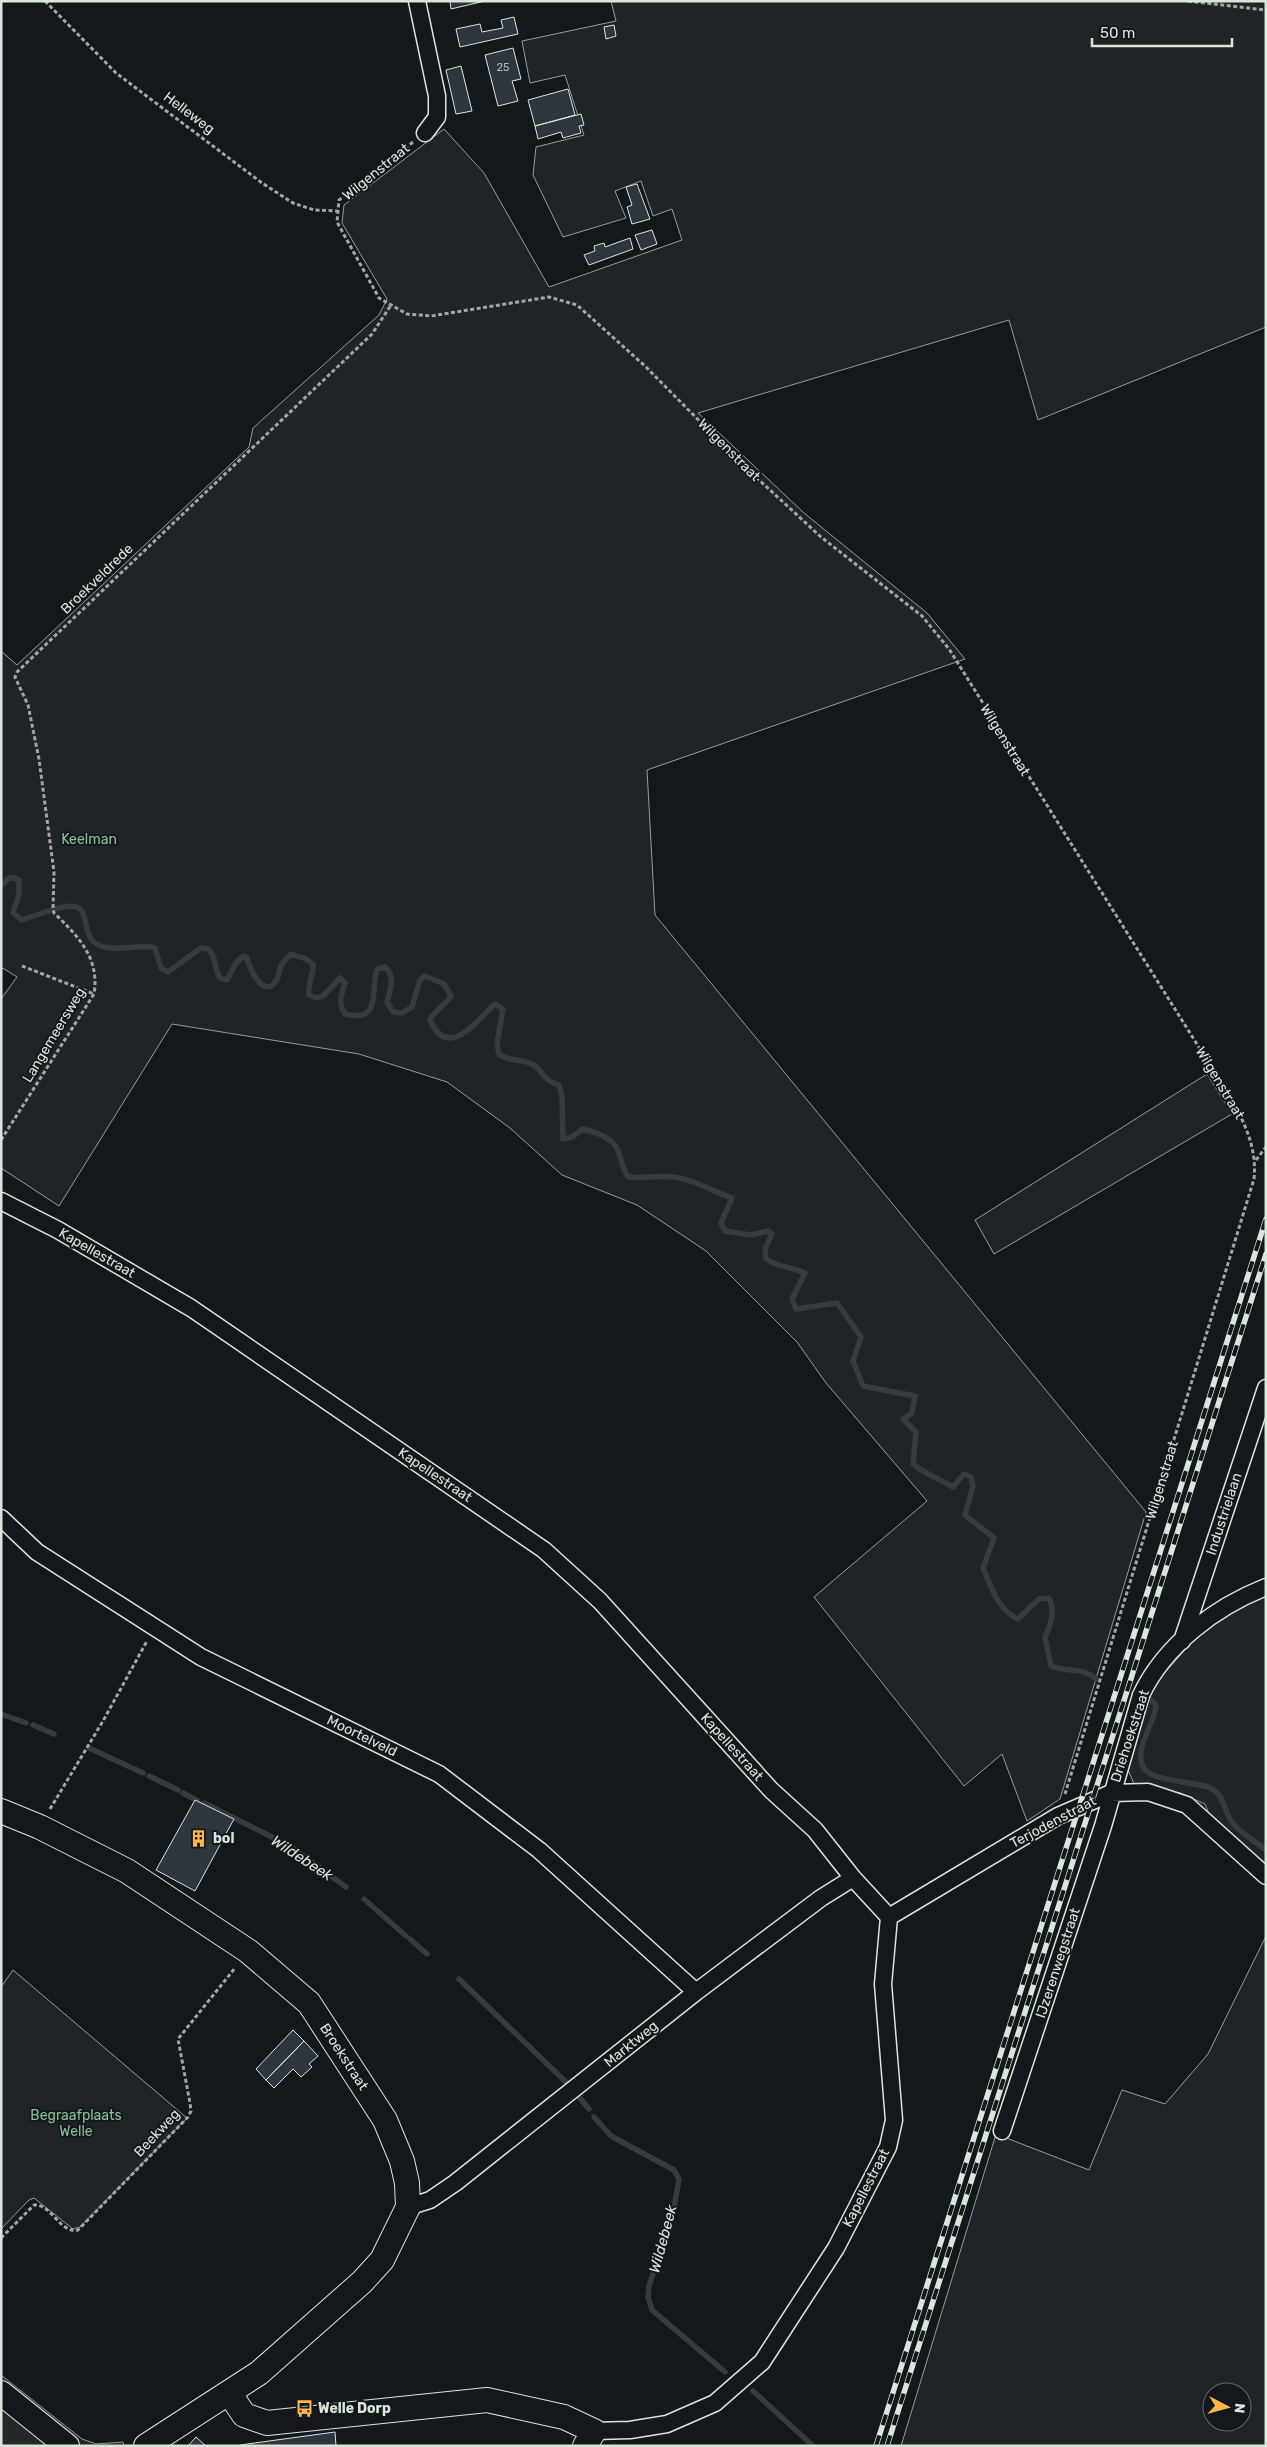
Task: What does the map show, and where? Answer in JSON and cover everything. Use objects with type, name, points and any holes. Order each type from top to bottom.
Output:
[{"type":"street","points":[[417,1],[437,96],[437,117],[425,133]]},
{"type":"street","name":"Kapellestraat","points":[[1,1201],[58,1230],[191,1308],[544,1550],[600,1601],[771,1790],[815,1830],[853,1878],[889,1917],[883,1984],[894,2120],[888,2147],[836,2248],[762,2362],[715,2403],[667,2424],[590,2438]]},
{"type":"street","name":"Industrielaan","points":[[1182,1641],[1266,1388]]},
{"type":"street","name":"Moortelveld","points":[[1,1518],[37,1552],[201,1657],[439,1774],[539,1850],[696,1992]]},
{"type":"street","name":"Driehoekstraat","points":[[1111,1793],[1141,1695],[1160,1663],[1182,1641],[1240,1597],[1266,1587]]},
{"type":"street","name":"Terjodenstraat","points":[[889,1917],[1058,1816],[1111,1793],[1148,1792],[1187,1805],[1266,1876]]},
{"type":"street","name":"IJzerenwegstraat","points":[[1002,2131],[1103,1826],[1111,1793]]},
{"type":"street","name":"Broekstraat","points":[[1,1810],[40,1827],[127,1871],[248,1951],[310,2003],[385,2120],[402,2161],[407,2183],[408,2207],[382,2260],[362,2282],[259,2373],[230,2394],[146,2446]]},
{"type":"street","name":"Marktweg","points":[[408,2207],[430,2200],[455,2183],[696,1992],[821,1898],[853,1878]]},
{"type":"street","points":[[1,2393],[67,2446]]},
{"type":"street","points":[[230,2394],[244,2415],[268,2423],[487,2400],[564,2417],[590,2438]]},
{"type":"path","name":"Helleweg","points":[[46,1],[116,73],[262,182],[293,203],[314,210],[338,211]]},
{"type":"path","points":[[1188,1],[1266,10]]},
{"type":"path","name":"Wilgenstraat","points":[[425,133],[338,200],[337,222],[379,298],[407,314],[430,316],[549,297],[577,304],[645,366],[745,467],[822,537],[922,616],[949,649],[1108,906],[1232,1100],[1248,1129],[1256,1161],[1254,1179],[1058,1816]]},
{"type":"path","name":"Broekveldrede","points":[[78,936],[54,913],[53,909],[54,872],[39,760],[28,705],[15,677],[17,672],[287,412],[372,334],[391,305]]},
{"type":"path","name":"Langemeersweg","points":[[1,1140],[94,994],[96,980],[93,961],[78,936]]},
{"type":"path","points":[[22,966],[94,994]]},
{"type":"path","points":[[1256,1161],[1266,1147]]},
{"type":"path","points":[[40,1827],[137,1662],[154,1628]]},
{"type":"path","name":"Beekweg","points":[[1,2238],[34,2205],[42,2206],[70,2230],[78,2230],[188,2117],[190,2104],[178,2039],[248,1951]]},
{"type":"green space","name":"Keelman","points":[[611,1],[1266,1],[1266,327],[1038,420],[1009,320],[698,413],[804,513],[927,613],[965,659],[647,770],[655,915],[1146,1512],[1060,1799],[1027,1821],[1002,1754],[964,1786],[814,1597],[927,1501],[826,1383],[797,1342],[706,1251],[637,1205],[562,1175],[510,1128],[447,1082],[359,1054],[172,1024],[59,1206],[1,1168],[1,999],[17,977],[1,967],[1,651],[17,665],[249,447],[253,428],[379,315],[387,299],[342,223],[344,205],[444,129],[484,173],[549,287],[682,240],[672,209],[653,216],[641,181],[615,191],[626,218],[563,237],[533,175],[536,147],[584,135],[565,75],[530,83],[522,41],[616,21]]},
{"type":"green space","points":[[1207,1074],[1232,1114],[994,1254],[975,1220]]},
{"type":"green space","points":[[1266,1596],[1266,1866],[1211,1819],[1205,1804],[1180,1793],[1134,1784],[1127,1767],[1137,1730],[1153,1686],[1200,1633],[1237,1609]]},
{"type":"green space","points":[[1266,1936],[1266,2446],[901,2446],[996,2134],[1089,2170],[1122,2090],[1165,2104],[1208,2054]]},
{"type":"green space","name":"Begraafplaats Welle","points":[[13,1970],[187,2118],[80,2227],[73,2229],[34,2198],[29,2200],[1,2229],[1,1987]]},
{"type":"shaded area","points":[[1,2375],[82,2439],[96,2444],[123,2442],[124,2446],[1,2446]]},
{"type":"building","points":[[450,1],[485,1],[451,9]]},
{"type":"building","points":[[514,17],[518,34],[460,47],[456,29],[480,24],[482,32],[503,28],[501,20]]},
{"type":"building","points":[[614,25],[616,36],[606,39],[604,27]]},
{"type":"building","points":[[513,48],[521,79],[512,81],[518,101],[498,106],[485,55]]},
{"type":"building","points":[[461,66],[472,111],[456,114],[446,70]]},
{"type":"building","points":[[568,89],[575,115],[535,126],[528,100]]},
{"type":"building","points":[[581,114],[584,125],[579,126],[581,133],[563,138],[561,132],[538,139],[535,126]]},
{"type":"building","points":[[637,184],[650,219],[632,224],[627,207],[632,205],[626,187]]},
{"type":"building","points":[[652,230],[657,244],[641,250],[635,235]]},
{"type":"building","points":[[630,238],[633,249],[589,265],[584,255],[595,251],[594,246],[604,243],[605,247]]},
{"type":"building","name":"bol","points":[[195,1800],[234,1819],[195,1891],[156,1870]]},
{"type":"building","points":[[293,2030],[304,2041],[266,2080],[256,2069]]},
{"type":"building","points":[[304,2041],[318,2056],[309,2064],[312,2067],[301,2077],[293,2069],[274,2088],[266,2080]]},
{"type":"building","points":[[335,2432],[336,2446],[240,2446],[240,2445]]},
{"type":"building","points":[[196,2437],[206,2446],[188,2446]]},
{"type":"waterway","points":[[1,886],[9,878],[19,880],[19,894],[13,913],[22,920],[51,910]]},
{"type":"waterway","points":[[55,909],[68,906],[81,910],[89,936],[100,946],[107,948],[155,948],[161,968],[168,972],[201,948],[208,949],[213,956],[220,978],[227,980],[236,963],[243,956],[247,958],[257,980],[266,987],[271,986],[276,981],[281,966],[291,954],[306,959],[313,964],[309,995],[317,998],[323,996],[340,978],[345,983],[341,995],[341,1003],[345,1014],[357,1016],[365,1014],[370,1010],[374,996],[377,969],[385,967],[390,974],[390,993],[387,1002],[393,1012],[402,1013],[412,1007],[420,980],[425,976],[444,984],[451,996],[434,1013],[430,1020],[438,1032],[446,1037],[454,1037],[472,1027],[495,1004],[503,1009],[497,1043],[499,1054],[536,1066],[546,1078],[559,1085],[562,1096],[563,1139],[572,1137],[583,1129],[593,1132],[613,1142],[628,1177],[680,1178],[732,1198],[721,1223],[725,1231],[751,1235],[768,1231],[772,1234],[765,1249],[766,1259],[805,1273],[792,1299],[796,1309],[837,1303],[861,1337],[853,1361],[863,1386],[915,1396],[912,1413],[903,1419],[916,1432],[913,1464],[953,1487],[964,1474],[971,1477],[973,1486],[965,1515],[994,1538],[983,1568],[1000,1604],[1018,1619],[1039,1599],[1049,1598],[1052,1607],[1052,1618],[1045,1637],[1051,1666],[1085,1672],[1096,1679]]},
{"type":"waterway","points":[[1150,1699],[1156,1705],[1155,1713],[1141,1751],[1143,1767],[1147,1772],[1163,1778],[1213,1789],[1222,1799],[1229,1817],[1236,1827],[1266,1850]]},
{"type":"waterway","name":"Wildebeek","points":[[1,1714],[26,1723]]},
{"type":"waterway","name":"Wildebeek","points":[[33,1725],[54,1734]]},
{"type":"waterway","name":"Wildebeek","points":[[89,1748],[143,1773]]},
{"type":"waterway","name":"Wildebeek","points":[[149,1776],[178,1790]]},
{"type":"waterway","name":"Wildebeek","points":[[183,1793],[198,1801]]},
{"type":"waterway","name":"Wildebeek","points":[[204,1803],[290,1846],[346,1887]]},
{"type":"waterway","name":"Wildebeek","points":[[364,1899],[406,1936]]},
{"type":"waterway","name":"Wildebeek","points":[[410,1939],[427,1954]]},
{"type":"waterway","name":"Wildebeek","points":[[459,1979],[567,2083]]},
{"type":"waterway","name":"Wildebeek","points":[[578,2096],[589,2109]]},
{"type":"waterway","name":"Wildebeek","points":[[594,2117],[611,2136],[674,2170],[679,2179],[674,2208],[649,2286],[648,2297],[652,2310],[725,2372]]},
{"type":"waterway","name":"Wildebeek","points":[[753,2391],[813,2446]]},
{"type":"railway","points":[[876,2446],[1266,1219]]},
{"type":"railway","points":[[887,2446],[1266,1254]]},
{"type":"place","name":"bol","points":[[199,1838]]},
{"type":"place","name":"Welle Dorp","points":[[304,2408]]}]
